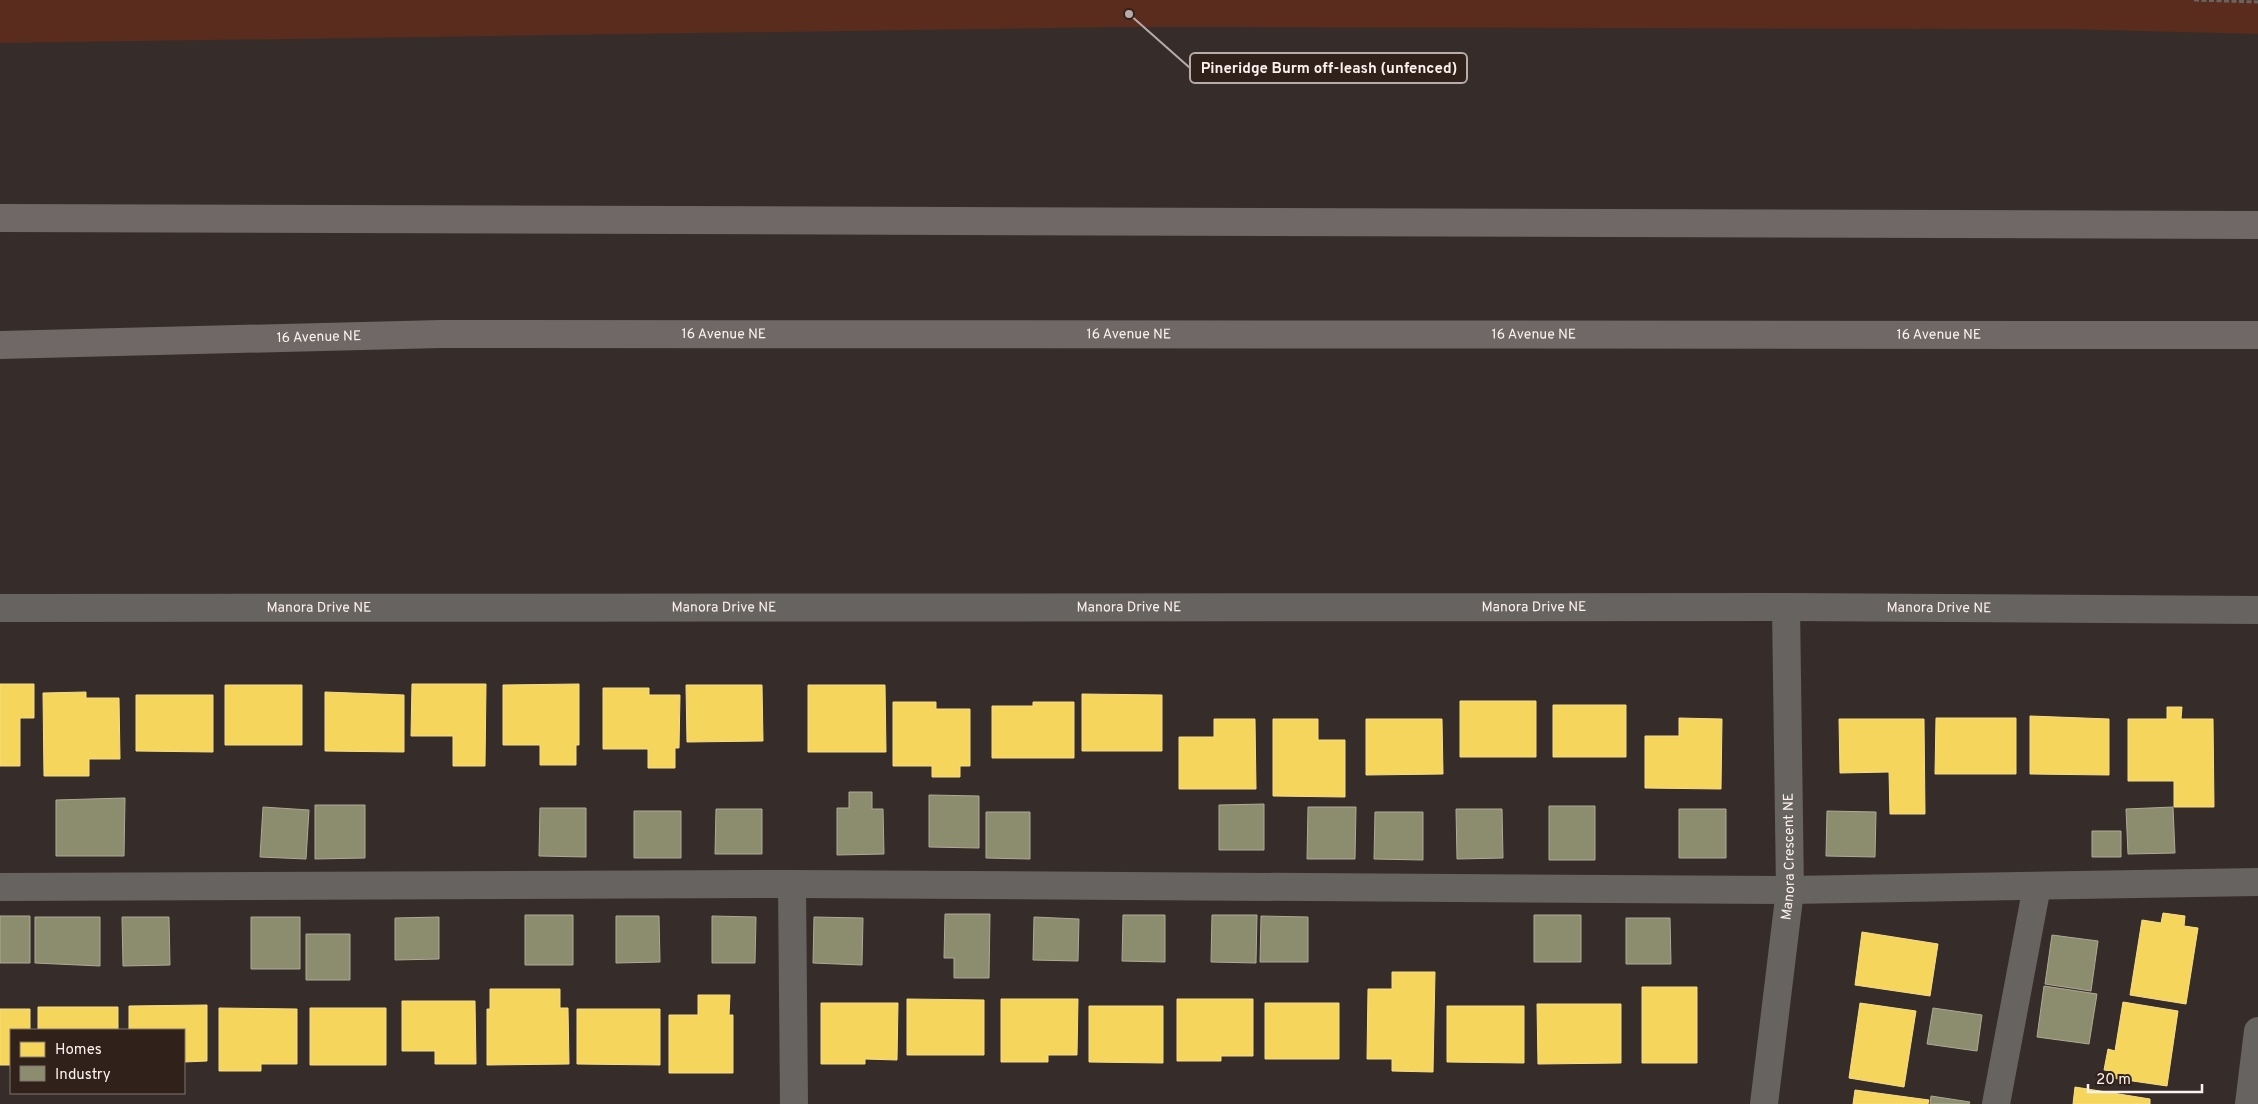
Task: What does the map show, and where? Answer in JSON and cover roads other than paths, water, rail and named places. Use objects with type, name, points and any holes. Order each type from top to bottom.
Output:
[{"type":"highway","points":[[0,218],[2258,225]]},
{"type":"highway","name":"16 Avenue NE","points":[[0,345],[441,334],[2258,336]]},
{"type":"street","name":"Manora Drive NE","points":[[0,608],[1786,607],[2258,610]]},
{"type":"street","name":"Manora Crescent NE","points":[[1764,1104],[1790,890],[1786,607]]},
{"type":"street","points":[[0,887],[792,884],[1790,890],[2258,882]]},
{"type":"street","points":[[792,884],[794,1104]]},
{"type":"street","points":[[1996,1104],[2037,886]]},
{"type":"street","points":[[2249,1104],[2258,1031]]},
{"type":"place","name":"Pineridge Burm off-leash (unfenced)","points":[[1129,14]]}]
